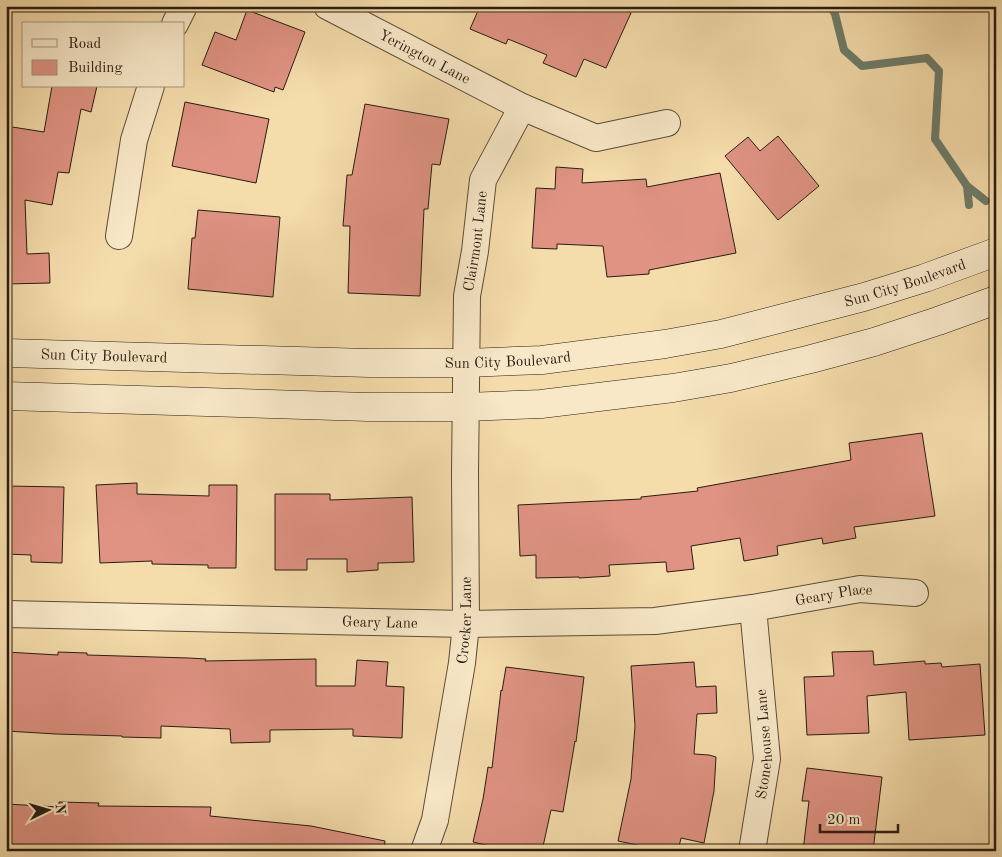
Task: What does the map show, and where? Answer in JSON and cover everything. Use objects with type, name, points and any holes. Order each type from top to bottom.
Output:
[{"type":"street","points":[[176,22],[184,6]]},
{"type":"street","name":"Yerington Lane","points":[[327,6],[522,107],[596,138],[668,123]]},
{"type":"street","points":[[119,236],[134,140],[150,88]]},
{"type":"street","name":"Clairmont Lane","points":[[466,385],[467,296],[475,251],[483,180],[522,107]]},
{"type":"street","name":"Sun City Boulevard","points":[[6,396],[368,407],[466,385],[542,360],[666,344],[721,334],[864,297],[996,252]]},
{"type":"street","name":"Sun City Boulevard","points":[[6,352],[369,363],[541,404],[673,388],[731,378],[874,342],[996,300]]},
{"type":"street","name":"Crocker Lane","points":[[424,851],[435,820],[462,663],[466,624],[464,473],[466,385]]},
{"type":"street","name":"Geary Place","points":[[753,608],[860,589],[915,593]]},
{"type":"street","name":"Geary Lane","points":[[6,614],[466,624],[655,621],[753,608]]},
{"type":"street","name":"Stonehouse Lane","points":[[752,851],[767,759],[753,608]]},
{"type":"building","points":[[480,6],[616,6],[631,13],[606,68],[584,59],[576,77],[543,63],[547,55],[508,39],[506,44],[470,29]]},
{"type":"building","points":[[247,10],[305,32],[283,90],[275,87],[274,92],[202,65],[215,32],[236,40]]},
{"type":"building","points":[[52,88],[97,88],[91,112],[81,109],[69,173],[58,172],[52,205],[25,200],[27,254],[49,253],[50,283],[6,284],[6,126],[44,132]]},
{"type":"building","points":[[185,102],[269,119],[256,183],[172,166]]},
{"type":"building","points":[[365,104],[449,119],[440,165],[432,164],[428,209],[424,209],[420,296],[348,293],[350,226],[343,226],[347,175],[352,175]]},
{"type":"building","points":[[778,136],[819,186],[778,220],[725,156],[748,137],[760,151]]},
{"type":"building","points":[[556,167],[583,169],[582,183],[646,179],[647,187],[720,173],[736,253],[649,270],[649,274],[607,277],[603,246],[557,244],[557,249],[532,248],[536,188],[555,189]]},
{"type":"building","points":[[198,210],[280,217],[273,297],[188,289],[192,238],[195,238]]},
{"type":"building","points":[[922,433],[935,516],[854,527],[856,538],[823,544],[822,538],[777,546],[778,555],[744,561],[740,538],[691,546],[694,569],[667,572],[666,562],[609,565],[610,576],[536,578],[536,555],[520,556],[518,505],[641,499],[641,497],[698,491],[697,488],[851,460],[849,443]]},
{"type":"building","points":[[137,483],[137,494],[209,496],[209,485],[237,485],[236,568],[208,568],[208,565],[152,564],[152,561],[100,563],[96,485]]},
{"type":"building","points":[[6,486],[64,487],[62,563],[31,562],[31,555],[6,554]]},
{"type":"building","points":[[275,494],[330,494],[330,500],[412,497],[414,562],[378,563],[378,570],[347,572],[347,559],[307,559],[307,570],[275,570]]},
{"type":"building","points":[[873,651],[874,665],[925,661],[925,664],[941,663],[942,667],[980,664],[985,735],[909,740],[906,692],[867,696],[869,733],[807,735],[804,677],[834,676],[832,652]]},
{"type":"building","points":[[6,652],[58,655],[58,652],[87,653],[87,655],[206,659],[205,661],[316,659],[316,686],[355,686],[357,660],[388,662],[386,686],[404,687],[402,738],[353,736],[353,729],[270,730],[270,742],[231,743],[230,729],[161,726],[161,738],[6,731]]},
{"type":"building","points":[[694,662],[696,687],[716,686],[717,713],[697,714],[694,754],[716,757],[714,791],[704,843],[681,838],[678,851],[666,851],[618,841],[631,779],[635,726],[631,666]]},
{"type":"building","points":[[506,667],[584,677],[576,742],[563,812],[551,810],[542,851],[489,851],[490,846],[473,842],[488,767],[492,768],[501,690]]},
{"type":"building","points":[[807,768],[882,777],[873,851],[803,851],[809,801],[802,801]]},
{"type":"building","points":[[59,802],[99,803],[98,806],[211,807],[210,816],[311,826],[385,841],[384,851],[6,851],[6,804],[59,807]]},
{"type":"waterway","points":[[830,6],[835,14],[844,50],[862,66],[927,58],[939,71],[935,139],[967,186],[986,201]]},
{"type":"waterway","points":[[967,186],[969,205]]}]
